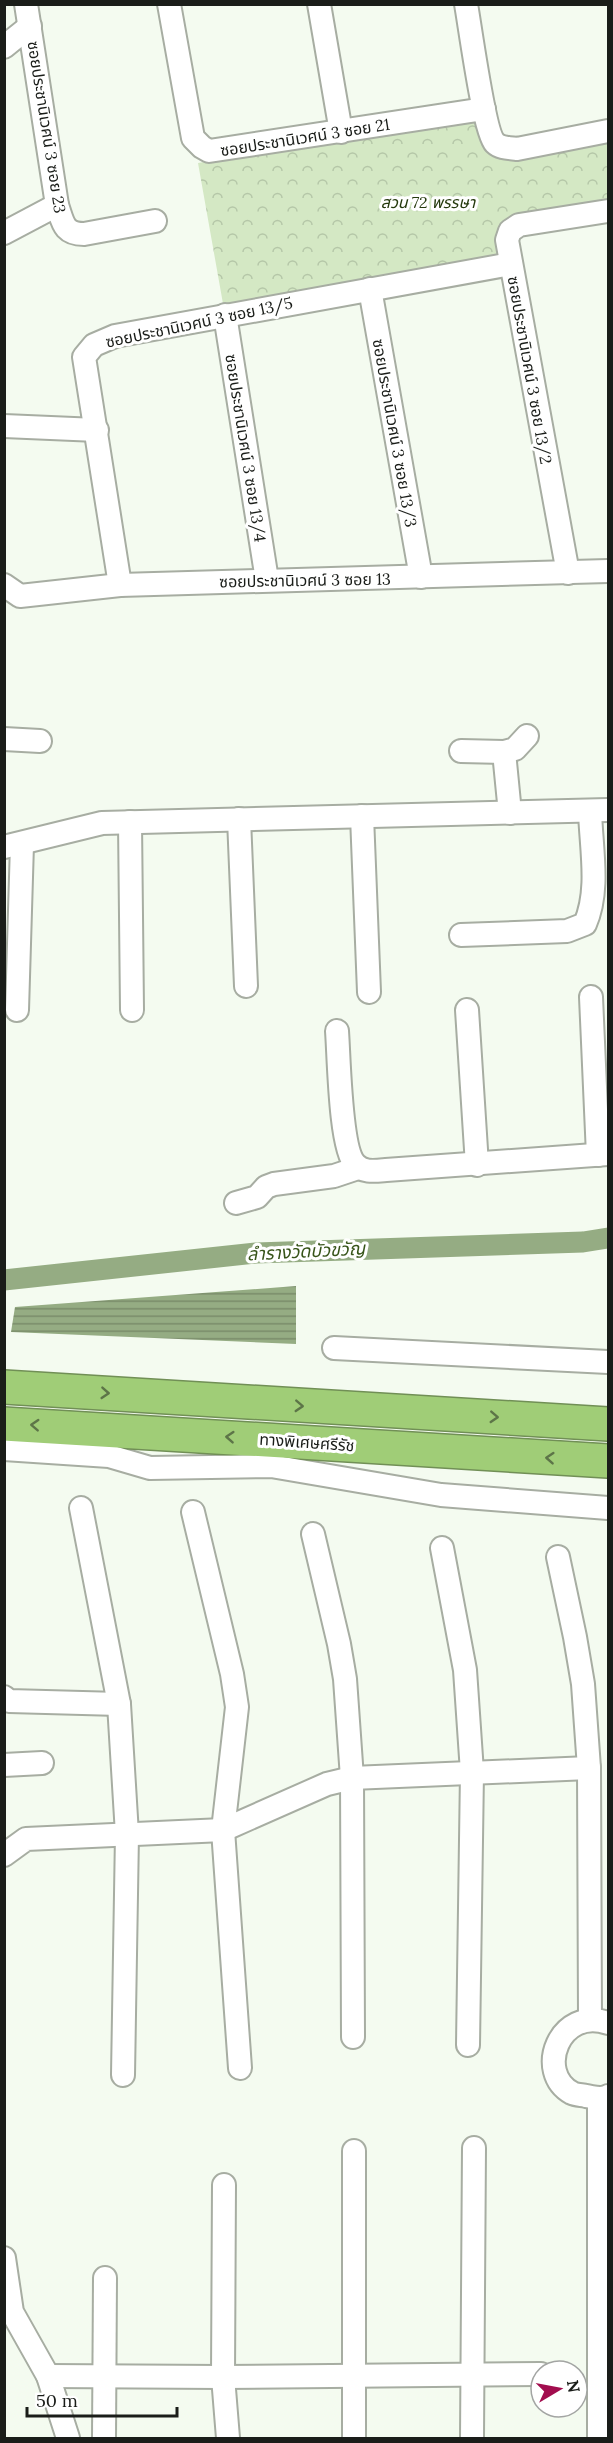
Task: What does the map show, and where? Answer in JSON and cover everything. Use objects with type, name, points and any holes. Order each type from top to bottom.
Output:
[{"type":"highway","points":[[4,1387],[609,1424]]},
{"type":"highway","name":"ทางพิเศษศรีรัช","points":[[4,1424],[609,1461]]},
{"type":"street","name":"ซอยประชานิเวศน์ 3 ซอย 21","points":[[169,4],[194,138],[202,147],[210,151],[484,109]]},
{"type":"street","points":[[319,4],[341,132]]},
{"type":"street","points":[[466,4],[484,109],[495,144],[517,149],[609,131]]},
{"type":"street","points":[[4,47],[28,15]]},
{"type":"street","name":"ซอยประชานิเวศน์ 3 ซอย 23","points":[[28,15],[57,205],[67,230],[74,234],[155,221]]},
{"type":"street","points":[[4,233],[57,205]]},
{"type":"street","name":"ซอยประชานิเวศน์ 3 ซอย 13/2","points":[[568,573],[507,240],[510,231],[527,223],[609,211]]},
{"type":"street","name":"ซอยประชานิเวศน์ 3 ซอย 13/5","points":[[120,585],[84,357],[94,345],[115,336],[511,264]]},
{"type":"street","name":"ซอยประชานิเวศน์ 3 ซอย 13/3","points":[[370,289],[421,578]]},
{"type":"street","name":"ซอยประชานิเวศน์ 3 ซอย 13/4","points":[[225,315],[267,580]]},
{"type":"street","points":[[4,426],[97,430]]},
{"type":"street","name":"ซอยประชานิเวศน์ 3 ซอย 13","points":[[4,585],[20,596],[120,585],[609,571]]},
{"type":"street","points":[[461,751],[504,752],[515,749],[527,736]]},
{"type":"street","points":[[4,739],[40,741]]},
{"type":"street","points":[[504,752],[510,813]]},
{"type":"street","points":[[17,1010],[13,846],[84,827],[130,822],[599,811],[591,912],[585,924],[567,931],[461,935]]},
{"type":"street","points":[[362,816],[369,992]]},
{"type":"street","points":[[239,819],[246,986]]},
{"type":"street","points":[[130,822],[132,1010]]},
{"type":"street","points":[[337,1031],[346,1141],[353,1163],[358,1168],[367,1171],[603,1155],[591,997]]},
{"type":"street","points":[[467,1010],[477,1165]]},
{"type":"street","points":[[236,1203],[257,1197],[267,1187],[274,1184],[334,1176],[358,1168]]},
{"type":"street","points":[[334,1348],[609,1362]]},
{"type":"street","points":[[4,1449],[109,1456],[150,1468],[271,1466],[441,1495],[609,1508]]},
{"type":"street","points":[[81,1508],[119,1704],[127,1834],[123,2075]]},
{"type":"street","points":[[193,1512],[232,1674],[237,1707],[223,1830],[240,2068]]},
{"type":"street","points":[[313,1534],[345,1679],[352,1778],[353,2037]]},
{"type":"street","points":[[442,1548],[465,1670],[472,1772],[468,2045]]},
{"type":"street","points":[[558,1557],[576,1637],[583,1684],[589,1768],[599,2021],[574,2024],[562,2035],[555,2050],[554,2066],[560,2082],[572,2093],[604,2097],[595,2374],[599,2439]]},
{"type":"street","points":[[4,1697],[9,1701],[119,1704]]},
{"type":"street","points":[[4,1765],[42,1763]]},
{"type":"street","points":[[4,1855],[26,1839],[223,1830],[327,1784],[352,1778],[589,1768]]},
{"type":"street","points":[[472,2439],[474,2148]]},
{"type":"street","points":[[354,2151],[354,2439]]},
{"type":"street","points":[[224,2185],[223,2377],[228,2439]]},
{"type":"street","points":[[4,2258],[12,2312],[48,2376],[68,2439]]},
{"type":"street","points":[[104,2439],[105,2278]]},
{"type":"street","points":[[48,2376],[529,2374]]},
{"type":"green space","name":"สวน 72 พรรษา","points":[[486,113],[495,154],[608,137],[608,209],[506,225],[514,268],[225,315],[198,163]]},
{"type":"shaded area","points":[[296,1286],[296,1344],[11,1332],[15,1307]]},
{"type":"waterway","name":"ลำรางวัดบัวขวัญ","points":[[4,1280],[256,1253],[583,1242],[608,1238]]}]
